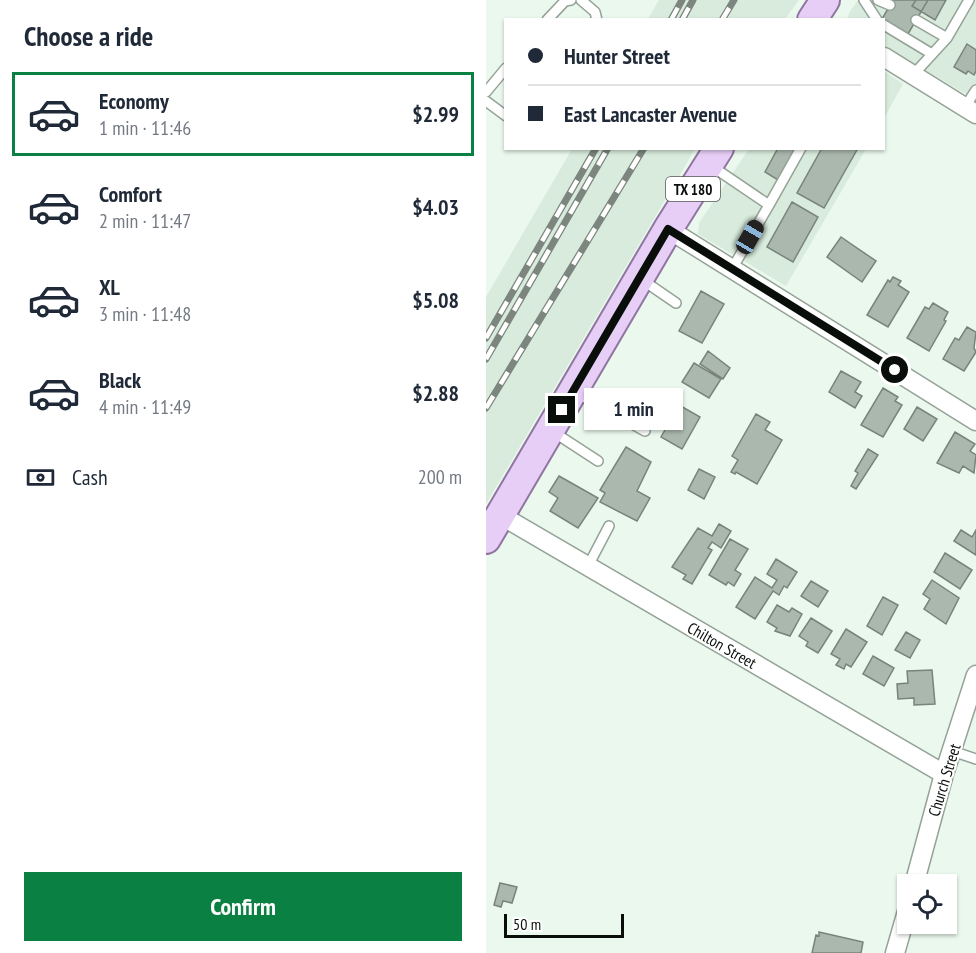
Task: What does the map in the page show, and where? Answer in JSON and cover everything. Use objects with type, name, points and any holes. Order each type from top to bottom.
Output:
[{"type":"main road","name":"TX 180","points":[[486,539],[668,229],[714,156]]},
{"type":"street","points":[[885,58],[970,111]]},
{"type":"street","points":[[668,229],[976,421]]},
{"type":"street","name":"Chilton Street","points":[[500,515],[944,774]]},
{"type":"street","name":"Church Street","points":[[917,874],[944,774],[976,675]]},
{"type":"street","points":[[895,953],[900,934]]},
{"type":"lane","points":[[549,18],[565,2],[571,0]]},
{"type":"lane","points":[[581,0],[595,12],[596,18]]},
{"type":"lane","points":[[864,0],[876,18]]},
{"type":"lane","points":[[878,0],[890,5]]},
{"type":"lane","points":[[913,75],[947,38],[969,0]]},
{"type":"lane","points":[[916,20],[947,38]]},
{"type":"lane","points":[[885,26],[932,54]]},
{"type":"lane","points":[[486,92],[504,70]]},
{"type":"lane","points":[[970,111],[976,90]]},
{"type":"lane","points":[[486,101],[504,114]]},
{"type":"lane","points":[[732,268],[800,150]]},
{"type":"lane","points":[[714,156],[769,205]]},
{"type":"lane","points":[[639,278],[675,303]]},
{"type":"lane","points":[[573,391],[645,431]]},
{"type":"lane","points":[[550,429],[598,461]]},
{"type":"lane","points":[[588,566],[609,525]]},
{"type":"lane","points":[[952,751],[976,759]]},
{"type":"shaded area","points":[[659,0],[799,0],[786,18],[649,18]]},
{"type":"shaded area","points":[[858,0],[976,0],[976,100],[885,47],[885,18],[848,18]]},
{"type":"shaded area","points":[[885,72],[903,84],[885,116]]},
{"type":"shaded area","points":[[571,150],[694,150],[486,504],[486,297]]},
{"type":"shaded area","points":[[748,150],[865,150],[786,286],[698,234],[699,223]]},
{"type":"building","points":[[893,0],[928,0],[908,34],[883,18]]},
{"type":"building","points":[[916,0],[946,0],[935,20],[912,6]]},
{"type":"building","points":[[967,44],[976,50],[974,75],[968,71],[966,74],[954,67]]},
{"type":"building","points":[[777,150],[794,150],[778,180],[765,172]]},
{"type":"building","points":[[821,150],[857,150],[824,208],[797,193]]},
{"type":"building","points":[[792,202],[818,217],[793,262],[767,247]]},
{"type":"building","points":[[841,237],[876,261],[862,282],[827,257]]},
{"type":"building","points":[[893,277],[901,281],[898,285],[909,292],[888,327],[867,315],[888,280],[890,282]]},
{"type":"building","points":[[701,291],[724,304],[702,343],[679,331]]},
{"type":"building","points":[[933,303],[948,312],[944,320],[946,321],[929,351],[907,338],[925,307],[929,309]]},
{"type":"building","points":[[967,327],[976,332],[974,348],[976,352],[964,371],[943,359],[955,338],[959,340]]},
{"type":"building","points":[[708,351],[730,368],[723,379],[700,364]]},
{"type":"building","points":[[694,363],[721,379],[709,398],[682,382]]},
{"type":"building","points":[[841,371],[861,382],[855,392],[862,396],[855,408],[829,392]]},
{"type":"building","points":[[883,388],[898,397],[895,401],[902,405],[883,437],[861,425]]},
{"type":"building","points":[[679,405],[700,417],[682,449],[661,437]]},
{"type":"building","points":[[917,407],[937,419],[923,441],[904,429]]},
{"type":"building","points":[[756,414],[770,422],[765,430],[782,440],[757,484],[736,472],[735,474],[731,472],[738,460],[732,456]]},
{"type":"building","points":[[955,432],[975,444],[970,451],[976,455],[974,473],[963,466],[959,473],[937,463]]},
{"type":"building","points":[[626,447],[651,462],[637,491],[650,498],[637,521],[600,502],[605,493],[600,490]]},
{"type":"building","points":[[868,449],[878,455],[856,489],[851,486],[858,473],[855,471]]},
{"type":"building","points":[[699,469],[715,477],[704,499],[688,490]]},
{"type":"building","points":[[559,476],[598,498],[578,528],[550,511],[558,498],[549,492]]},
{"type":"building","points":[[719,524],[731,531],[721,548],[712,542],[708,548],[712,550],[692,584],[683,579],[686,575],[672,567],[698,528],[712,536]]},
{"type":"building","points":[[961,530],[972,537],[976,530],[976,555],[954,541]]},
{"type":"building","points":[[730,539],[748,549],[735,570],[741,574],[734,586],[728,582],[726,585],[709,575]]},
{"type":"building","points":[[945,553],[972,570],[960,589],[934,572]]},
{"type":"building","points":[[776,559],[797,572],[787,588],[784,586],[779,595],[773,591],[755,619],[736,607],[755,577],[772,588],[777,580],[767,574]]},
{"type":"building","points":[[932,580],[959,598],[946,624],[924,609],[930,599],[923,594]]},
{"type":"building","points":[[811,581],[828,591],[818,607],[801,596]]},
{"type":"building","points":[[883,597],[898,605],[882,635],[867,626]]},
{"type":"building","points":[[777,605],[789,612],[792,608],[802,614],[790,636],[775,631],[777,628],[767,622]]},
{"type":"building","points":[[811,618],[832,631],[818,653],[806,646],[808,642],[799,636]]},
{"type":"building","points":[[846,629],[867,642],[851,667],[846,664],[844,669],[836,665],[840,659],[831,654]]},
{"type":"building","points":[[906,632],[920,640],[910,658],[895,650]]},
{"type":"building","points":[[873,656],[894,668],[884,686],[863,674]]},
{"type":"building","points":[[932,670],[935,704],[914,705],[914,698],[898,699],[897,684],[908,683],[907,671]]},
{"type":"building","points":[[500,883],[517,887],[512,903],[503,901],[501,907],[494,905]]},
{"type":"building","points":[[819,932],[863,942],[861,953],[812,953],[816,935],[819,936]]},
{"type":"railway","points":[[672,18],[682,0]]},
{"type":"railway","points":[[683,18],[693,0]]},
{"type":"railway","points":[[723,18],[734,0]]},
{"type":"railway","points":[[486,338],[595,150]]},
{"type":"railway","points":[[486,359],[607,150]]},
{"type":"railway","points":[[486,408],[643,150]]},
{"type":"route","points":[[562,410],[668,229],[895,370]]}]
